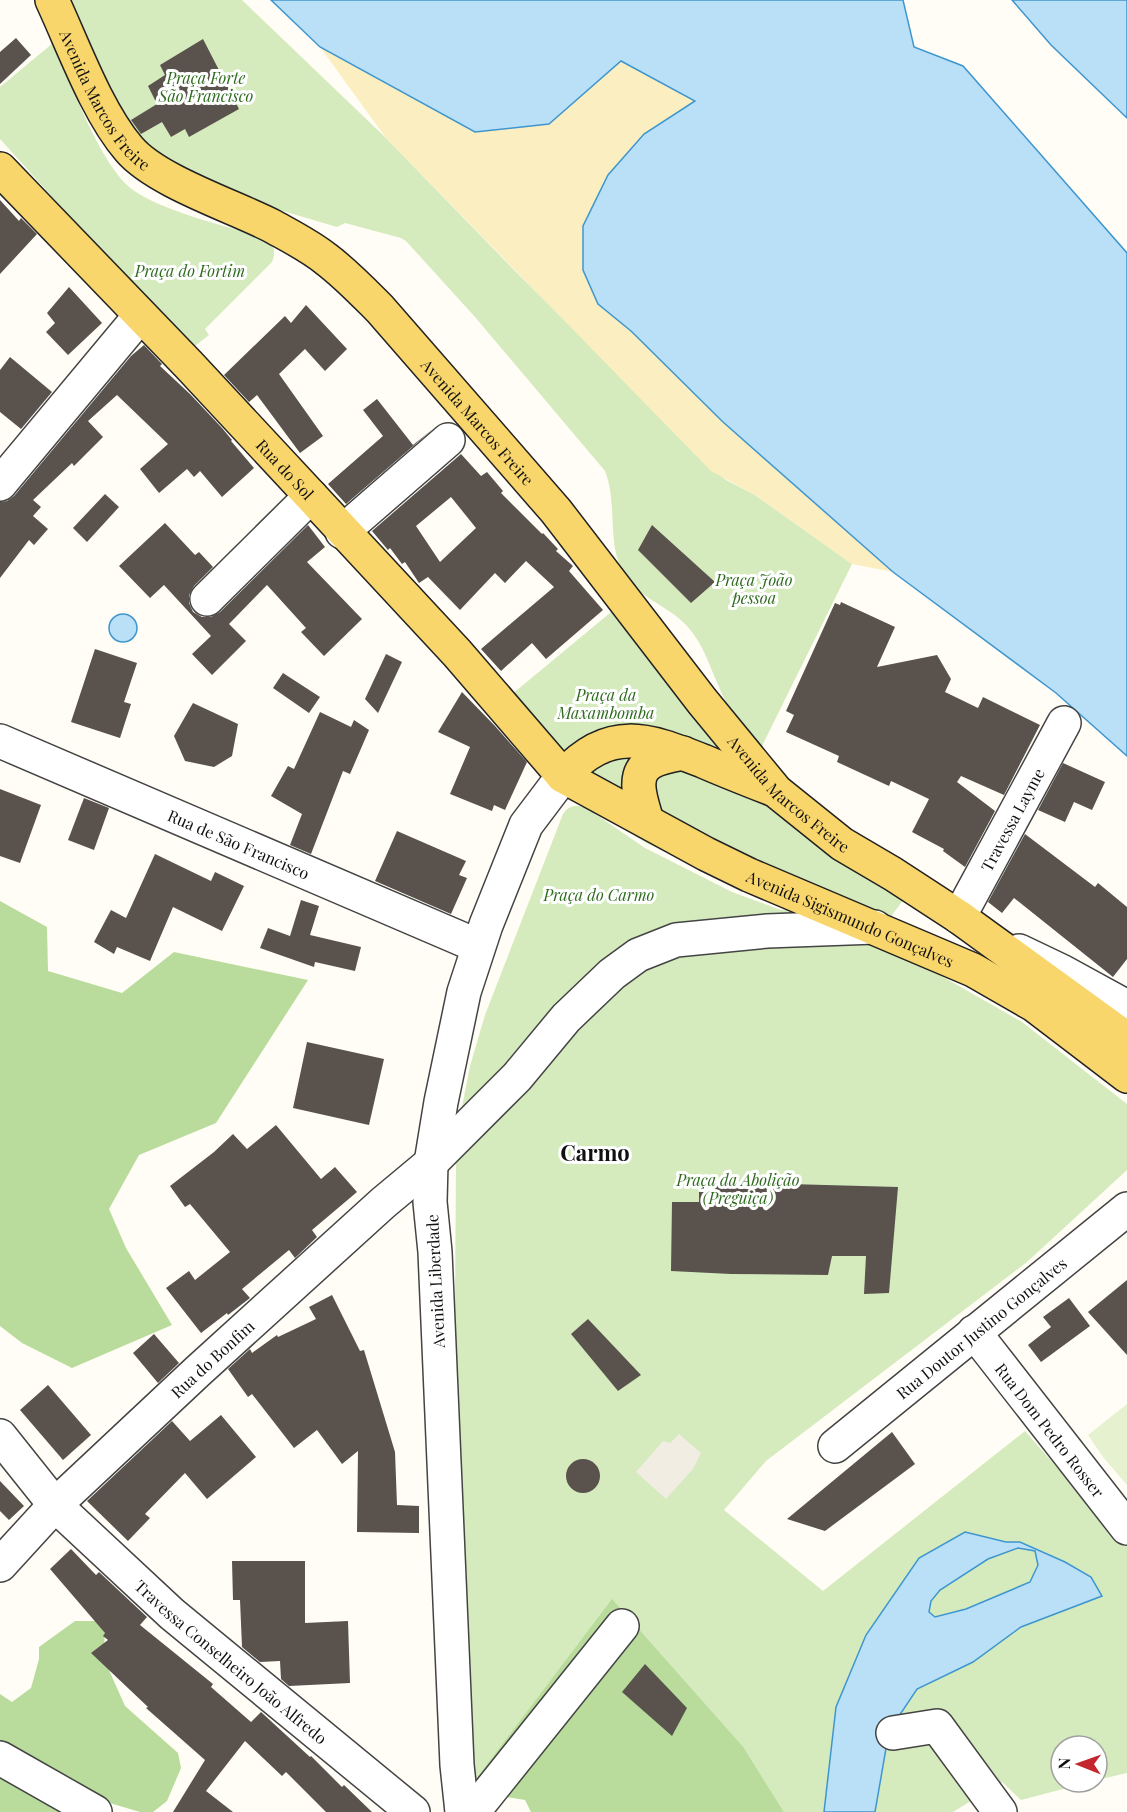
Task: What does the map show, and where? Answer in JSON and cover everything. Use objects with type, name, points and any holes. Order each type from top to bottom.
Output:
[{"type":"main road","name":"Avenida Marcos Freire","points":[[52,0],[113,128],[129,150],[160,173],[307,246],[355,284],[380,309],[556,511],[702,701],[776,791],[842,844],[893,874]]},
{"type":"main road","name":"Rua do Sol","points":[[3,178],[189,365],[457,653],[563,776]]},
{"type":"main road","points":[[563,776],[577,760],[589,753],[608,745],[643,740],[682,753],[776,791]]},
{"type":"main road","points":[[647,821],[639,795],[642,771],[649,763],[682,753]]},
{"type":"main road","name":"Avenida Sigismundo Gonçalves","points":[[563,776],[706,854],[973,970],[1034,1005],[1127,1076]]},
{"type":"main road","points":[[893,874],[970,925],[1127,1039]]},
{"type":"main road","points":[[875,927],[891,913],[896,887],[893,874]]},
{"type":"street","points":[[0,484],[140,316]]},
{"type":"street","points":[[342,532],[448,440]]},
{"type":"street","points":[[207,598],[311,496]]},
{"type":"street","name":"Travessa Layme","points":[[970,925],[1064,723]]},
{"type":"street","name":"Rua de São Francisco","points":[[0,741],[478,946]]},
{"type":"street","name":"Avenida Liberdade","points":[[462,1812],[456,1765],[435,1264],[430,1202],[431,1163],[462,1001],[478,946],[526,825],[563,776]]},
{"type":"street","points":[[970,925],[1127,1007]]},
{"type":"street","points":[[431,1163],[517,1077],[566,1018],[612,974],[638,955],[676,940],[732,933],[875,927]]},
{"type":"street","name":"Rua do Bonfim","points":[[0,1564],[55,1505],[198,1371],[383,1203],[431,1163]]},
{"type":"street","name":"Rua Doutor Justino Gonçalves","points":[[835,1446],[1127,1209]]},
{"type":"street","name":"Rua Dom Pedro Rosser","points":[[975,1332],[1127,1527]]},
{"type":"street","name":"Travessa Conselheiro João Alfredo","points":[[0,1436],[55,1505],[172,1614],[413,1812]]},
{"type":"street","points":[[473,1812],[622,1626]]},
{"type":"street","points":[[893,1733],[937,1726],[1000,1812]]},
{"type":"street","points":[[0,1758],[95,1812]]},
{"type":"green space","points":[[70,0],[242,0],[386,138],[515,271],[726,480],[755,495],[852,564],[762,746],[742,727],[732,712],[702,647],[693,633],[679,618],[641,593],[625,577],[616,555],[611,495],[605,471],[475,317],[406,241],[345,223],[337,227],[225,194],[145,148],[115,106]]},
{"type":"green space","name":"Praça do Fortim","points":[[53,43],[98,143],[109,162],[133,190],[179,212],[267,238],[273,246],[272,262],[205,329],[209,335],[195,346],[184,343],[0,139],[0,87]]},
{"type":"green space","points":[[616,608],[904,899],[892,915],[898,940],[872,930],[606,959],[591,970],[577,988],[561,1016],[461,1112],[470,1066],[485,1015],[563,814],[570,807],[585,807],[645,848],[732,892],[781,910],[805,909],[732,886],[646,843],[610,820],[511,695]]},
{"type":"green space","points":[[0,901],[47,927],[48,971],[122,993],[174,952],[308,980],[216,1123],[139,1155],[109,1209],[126,1248],[172,1325],[72,1368],[22,1343],[0,1326]]},
{"type":"green space","name":"Praça da Abolição (Preguiça)","points":[[741,936],[880,941],[1022,1022],[1127,1104],[1127,1170],[1027,1262],[766,1461],[724,1510],[823,1591],[1025,1431],[1127,1547],[1127,1773],[1109,1777],[1109,1734],[1049,1734],[1049,1793],[1021,1800],[1002,1782],[953,1812],[784,1812],[744,1748],[467,1791],[454,1452],[456,1161],[576,1016],[651,965]]},
{"type":"green space","points":[[1127,1404],[1127,1485],[1088,1435]]},
{"type":"green space","points":[[612,1599],[744,1748],[784,1812],[531,1812],[525,1800],[467,1791]]},
{"type":"green space","points":[[75,1621],[105,1621],[104,1659],[125,1706],[178,1753],[181,1768],[167,1801],[153,1812],[140,1812],[113,1804],[16,1756],[0,1743],[0,1694],[12,1702],[31,1688],[39,1659],[39,1647]]},
{"type":"green space","points":[[0,1771],[73,1812],[0,1812]]},
{"type":"sand","points":[[320,47],[475,132],[549,124],[621,61],[695,101],[644,134],[583,226],[583,270],[598,304],[631,331],[723,422],[893,572],[852,564],[755,495],[711,471],[386,138]]},
{"type":"shaded area","points":[[679,1434],[701,1453],[693,1469],[666,1499],[636,1472],[663,1441],[670,1443]]},
{"type":"water","points":[[271,0],[903,0],[914,47],[963,66],[1127,253],[1127,756],[1056,693],[893,572],[723,422],[631,331],[598,304],[583,270],[583,226],[608,175],[644,134],[695,101],[621,61],[549,124],[475,132],[320,47]]},
{"type":"water","points":[[1012,0],[1127,0],[1127,118],[1051,45]]},
{"type":"water","points":[[123,614],[133,618],[137,628],[133,638],[123,642],[113,638],[109,628],[113,618]]},
{"type":"water","points":[[965,1532],[1006,1542],[1020,1542],[1065,1562],[1091,1577],[1102,1596],[1021,1627],[973,1662],[917,1689],[889,1731],[875,1812],[824,1812],[836,1707],[866,1635],[919,1558]],"holes":[[[1018,1548],[1035,1551],[1038,1565],[1030,1582],[966,1609],[935,1617],[929,1612],[931,1601],[940,1590],[988,1559]]]},
{"type":"building","points":[[16,38],[31,55],[0,84],[0,52]]},
{"type":"building","points":[[203,39],[239,109],[189,137],[185,129],[171,137],[162,122],[141,134],[131,120],[157,104],[148,86],[165,75],[160,65]]},
{"type":"building","points":[[0,200],[19,221],[21,218],[37,234],[0,274]]},
{"type":"building","points":[[69,287],[102,323],[68,355],[46,332],[55,323],[47,313]]},
{"type":"building","points":[[306,305],[347,349],[325,371],[305,349],[279,374],[323,436],[300,453],[257,395],[249,402],[224,375],[285,316],[291,323]]},
{"type":"building","points":[[144,345],[162,364],[160,366],[222,428],[254,468],[222,497],[200,471],[194,477],[187,469],[159,493],[140,469],[168,444],[117,395],[88,421],[103,437],[74,466],[72,463],[33,500],[41,507],[33,516],[48,529],[34,545],[29,540],[0,578],[0,502],[7,501],[14,496],[131,356]]},
{"type":"building","points":[[10,357],[52,392],[21,429],[0,412],[0,370]]},
{"type":"building","points":[[377,399],[413,445],[433,429],[346,504],[328,484],[383,436],[363,410]]},
{"type":"building","points":[[461,454],[481,476],[487,472],[503,491],[501,493],[558,549],[556,551],[573,566],[569,571],[603,610],[546,659],[532,643],[501,671],[481,649],[554,587],[526,561],[505,583],[495,573],[460,610],[428,577],[419,583],[405,562],[402,564],[390,548],[388,550],[372,531]],"holes":[[[451,497],[476,528],[440,562],[416,526]]]},
{"type":"building","points":[[105,494],[119,507],[87,542],[73,528]]},
{"type":"building","points":[[165,523],[195,555],[199,552],[213,567],[194,586],[189,595],[189,603],[193,612],[202,617],[211,617],[220,612],[308,525],[325,547],[307,562],[362,619],[324,656],[301,632],[306,628],[267,585],[229,624],[246,641],[212,675],[192,654],[211,636],[164,585],[150,598],[119,566]]},
{"type":"building","points":[[652,525],[715,582],[691,603],[638,550]]},
{"type":"building","points":[[841,602],[895,627],[877,667],[937,655],[951,679],[945,692],[978,708],[983,697],[1040,725],[1004,795],[961,776],[957,782],[995,811],[965,867],[943,851],[944,849],[912,832],[929,799],[891,781],[889,786],[837,762],[839,756],[786,732],[794,715],[786,711],[835,603],[840,605]]},
{"type":"building","points":[[95,649],[137,663],[124,702],[131,704],[120,738],[71,722]]},
{"type":"building","points":[[386,654],[402,662],[378,713],[365,699]]},
{"type":"building","points":[[283,673],[320,697],[309,713],[273,688]]},
{"type":"building","points":[[462,692],[527,762],[505,810],[494,805],[492,811],[450,794],[470,747],[438,732]]},
{"type":"building","points":[[193,703],[238,724],[232,756],[214,767],[185,761],[174,736]]},
{"type":"building","points":[[320,712],[351,727],[354,720],[369,730],[350,774],[343,771],[311,854],[290,845],[302,814],[271,796],[288,766],[294,769]]},
{"type":"building","points":[[1063,763],[1105,782],[1092,810],[1074,802],[1065,822],[1038,810]]},
{"type":"building","points":[[0,789],[41,805],[20,863],[0,856]]},
{"type":"building","points":[[84,798],[109,808],[94,850],[68,840]]},
{"type":"building","points":[[397,831],[466,861],[459,875],[467,878],[451,914],[375,881]]},
{"type":"building","points":[[1025,834],[1095,887],[1098,883],[1127,907],[1127,959],[1113,977],[1014,898],[1002,913],[988,902]]},
{"type":"building","points":[[155,854],[211,881],[215,872],[244,886],[222,931],[173,907],[150,961],[117,947],[114,954],[94,942],[111,910],[126,918]]},
{"type":"building","points":[[301,900],[319,906],[310,935],[361,947],[355,971],[315,962],[314,967],[260,948],[268,928],[290,936]]},
{"type":"building","points":[[307,1042],[384,1059],[369,1125],[293,1108]]},
{"type":"building","points":[[276,1125],[321,1179],[335,1167],[357,1192],[312,1230],[317,1237],[295,1258],[289,1250],[242,1289],[250,1298],[201,1333],[166,1288],[189,1271],[195,1280],[230,1252],[190,1204],[185,1207],[170,1186],[233,1134],[247,1149]]},
{"type":"building","points":[[715,1182],[898,1187],[889,1293],[864,1294],[866,1256],[832,1256],[828,1275],[671,1271],[672,1202],[699,1202],[699,1192],[715,1192]]},
{"type":"building","points":[[1127,1280],[1127,1355],[1088,1312]]},
{"type":"building","points":[[332,1295],[360,1351],[364,1350],[395,1452],[397,1505],[419,1506],[419,1533],[357,1532],[358,1451],[342,1464],[317,1430],[294,1448],[252,1394],[248,1397],[228,1369],[250,1349],[252,1353],[277,1335],[278,1337],[316,1319],[309,1307]]},
{"type":"building","points":[[1069,1298],[1090,1326],[1041,1362],[1028,1345],[1051,1327],[1043,1317]]},
{"type":"building","points":[[588,1319],[641,1375],[618,1391],[571,1334]]},
{"type":"building","points":[[154,1334],[179,1363],[158,1383],[133,1353]]},
{"type":"building","points":[[48,1385],[91,1435],[63,1460],[20,1410]]},
{"type":"building","points":[[221,1415],[256,1457],[207,1499],[185,1473],[145,1514],[150,1518],[128,1541],[87,1501],[172,1421],[190,1441]]},
{"type":"building","points":[[892,1432],[915,1464],[825,1531],[787,1519]]},
{"type":"building","points":[[583,1459],[595,1464],[600,1476],[595,1488],[583,1493],[571,1488],[566,1476],[571,1464]]},
{"type":"building","points":[[0,1481],[24,1506],[9,1520],[0,1511]]},
{"type":"building","points":[[71,1549],[96,1575],[99,1572],[147,1617],[140,1625],[213,1684],[211,1687],[251,1722],[261,1712],[372,1812],[326,1812],[286,1772],[282,1776],[245,1741],[206,1791],[233,1812],[173,1812],[205,1760],[146,1708],[148,1707],[91,1653],[108,1640],[103,1636],[105,1633],[50,1569]]},
{"type":"building","points":[[232,1561],[305,1561],[305,1623],[348,1621],[350,1683],[289,1686],[281,1679],[280,1661],[260,1662],[242,1647],[240,1600],[233,1600]]},
{"type":"building","points":[[645,1664],[687,1708],[672,1736],[622,1692]]},
{"type":"district","name":"Carmo","points":[[595,1152]]},
{"type":"park label","name":"Praça Forte São Francisco","points":[[206,86]]},
{"type":"park label","name":"Praça João pessoa","points":[[754,588]]},
{"type":"park label","name":"Praça da Maxambomba","points":[[606,703]]},
{"type":"park label","name":"Praça do Carmo","points":[[599,894]]}]
